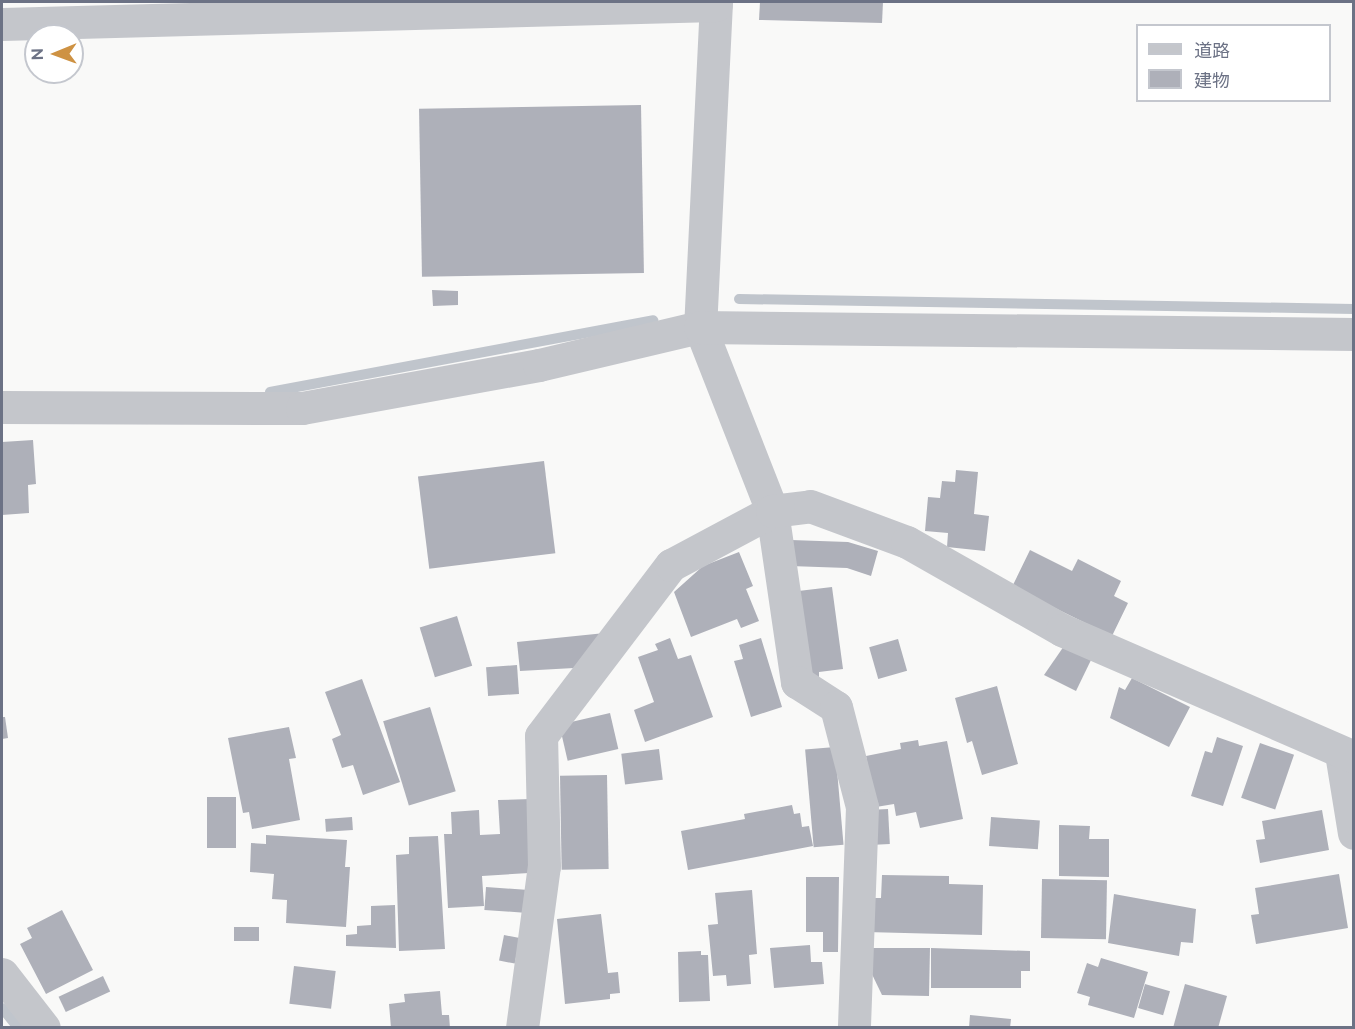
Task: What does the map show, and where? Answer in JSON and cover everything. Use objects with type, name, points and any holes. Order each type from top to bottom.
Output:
[{"type":"street","points":[[2,24],[318,9],[716,3],[699,327],[772,511],[796,682],[836,707],[862,807],[854,1028]]},
{"type":"street","points":[[2,407],[302,408],[539,365],[699,327],[1353,334]]},
{"type":"street","points":[[522,1028],[544,866],[541,736],[671,565],[772,511],[810,506],[907,542],[1062,630],[1347,755],[1353,833]]},
{"type":"street","points":[[2,974],[44,1028]]},
{"type":"building","points":[[760,2],[883,2],[882,23],[759,20]]},
{"type":"building","points":[[641,105],[644,273],[422,277],[419,109]]},
{"type":"building","points":[[432,290],[458,291],[458,305],[433,306]]},
{"type":"building","points":[[33,440],[36,484],[28,485],[29,513],[2,515],[2,442]]},
{"type":"building","points":[[544,461],[555,553],[429,569],[418,476]]},
{"type":"building","points":[[956,470],[978,472],[974,514],[989,516],[985,551],[947,547],[948,533],[925,531],[928,497],[940,498],[942,481],[955,482]]},
{"type":"building","points":[[791,540],[848,542],[878,551],[871,576],[847,568],[790,566]]},
{"type":"building","points":[[1030,550],[1072,571],[1078,559],[1121,581],[1114,596],[1128,603],[1112,636],[1012,587]]},
{"type":"building","points":[[739,552],[753,586],[746,589],[759,621],[741,628],[737,619],[691,637],[674,592],[703,566]]},
{"type":"building","points":[[832,587],[843,669],[819,672],[819,680],[806,681],[790,592]]},
{"type":"building","points":[[457,616],[472,666],[435,677],[420,627]]},
{"type":"building","points":[[605,633],[574,668],[520,671],[517,642]]},
{"type":"building","points":[[670,638],[678,659],[691,655],[713,717],[645,742],[634,710],[654,702],[638,657],[658,650],[655,644]]},
{"type":"building","points":[[761,638],[782,707],[751,717],[734,661],[743,659],[739,645]]},
{"type":"building","points":[[898,639],[907,671],[878,679],[869,647]]},
{"type":"building","points":[[1064,646],[1091,660],[1076,691],[1044,675]]},
{"type":"building","points":[[517,665],[519,694],[488,696],[486,667]]},
{"type":"building","points":[[1132,678],[1190,707],[1169,747],[1110,718],[1119,687],[1125,690]]},
{"type":"building","points":[[362,679],[400,782],[363,795],[353,765],[342,768],[332,739],[341,735],[325,692]]},
{"type":"building","points":[[997,686],[1018,764],[982,775],[972,741],[967,743],[955,698]]},
{"type":"building","points":[[430,707],[456,791],[409,805],[383,721]]},
{"type":"building","points":[[610,713],[618,749],[568,761],[559,725]]},
{"type":"building","points":[[2,717],[5,717],[8,738],[2,739]]},
{"type":"building","points":[[289,727],[296,758],[289,759],[300,820],[252,829],[249,812],[243,813],[228,738]]},
{"type":"building","points":[[1217,737],[1243,746],[1223,806],[1191,796],[1205,751],[1212,753]]},
{"type":"building","points":[[918,740],[919,746],[947,741],[963,819],[920,828],[916,812],[896,816],[894,804],[876,807],[866,756],[901,749],[900,743]]},
{"type":"building","points":[[1260,743],[1294,755],[1275,810],[1241,798]]},
{"type":"building","points":[[835,747],[844,845],[814,847],[805,750]]},
{"type":"building","points":[[659,749],[663,780],[625,784],[621,754]]},
{"type":"building","points":[[607,775],[609,869],[562,870],[560,776]]},
{"type":"building","points":[[207,797],[236,797],[236,848],[207,848]]},
{"type":"building","points":[[531,799],[529,873],[482,876],[484,906],[448,908],[444,834],[452,834],[451,812],[479,810],[480,835],[500,834],[498,800]]},
{"type":"building","points":[[792,805],[794,814],[800,813],[802,827],[809,826],[813,846],[688,870],[681,831],[745,819],[744,814]]},
{"type":"building","points":[[888,809],[890,844],[865,845],[863,810]]},
{"type":"building","points":[[1322,810],[1329,850],[1260,863],[1256,840],[1265,839],[1262,821]]},
{"type":"building","points":[[352,817],[353,830],[326,832],[325,819]]},
{"type":"building","points":[[991,817],[1040,820],[1038,849],[989,846]]},
{"type":"building","points":[[1059,825],[1090,826],[1089,839],[1109,839],[1109,877],[1059,876]]},
{"type":"building","points":[[266,835],[347,840],[345,867],[350,867],[346,927],[286,923],[287,900],[272,899],[274,874],[250,872],[251,843],[266,844]]},
{"type":"building","points":[[438,836],[445,949],[399,951],[396,855],[409,854],[409,837]]},
{"type":"building","points":[[1339,874],[1348,928],[1256,944],[1251,915],[1259,914],[1255,888]]},
{"type":"building","points":[[882,875],[949,876],[949,884],[983,885],[982,935],[866,932],[867,898],[881,898]]},
{"type":"building","points":[[806,877],[839,877],[838,952],[823,952],[823,932],[806,932]]},
{"type":"building","points":[[1042,879],[1107,880],[1106,939],[1041,938]]},
{"type":"building","points":[[486,887],[529,890],[527,913],[484,910]]},
{"type":"building","points":[[752,890],[757,954],[749,955],[751,984],[727,986],[726,975],[713,976],[708,925],[718,924],[715,893]]},
{"type":"building","points":[[1114,894],[1196,909],[1193,943],[1181,942],[1179,956],[1108,943]]},
{"type":"building","points":[[395,905],[396,948],[346,946],[346,935],[357,934],[357,926],[371,925],[371,906]]},
{"type":"building","points":[[62,910],[93,970],[46,994],[20,944],[32,938],[27,928]]},
{"type":"building","points":[[601,914],[608,973],[618,972],[620,993],[610,994],[610,999],[565,1004],[557,919]]},
{"type":"building","points":[[234,927],[259,927],[259,941],[234,941]]},
{"type":"building","points":[[504,935],[520,938],[515,964],[499,961]]},
{"type":"building","points":[[810,945],[811,962],[822,962],[824,984],[774,988],[770,948]]},
{"type":"building","points":[[868,948],[930,948],[929,996],[882,995],[868,966]]},
{"type":"building","points":[[931,948],[1030,951],[1030,971],[1021,971],[1021,988],[931,988]]},
{"type":"building","points":[[701,951],[701,955],[708,955],[710,1001],[679,1002],[678,952]]},
{"type":"building","points":[[1101,958],[1148,972],[1134,1018],[1088,1005],[1090,997],[1077,993],[1087,963],[1098,967]]},
{"type":"building","points":[[294,966],[336,971],[331,1009],[289,1004]]},
{"type":"building","points":[[103,976],[110,991],[66,1012],[59,997]]},
{"type":"building","points":[[1145,984],[1170,991],[1163,1015],[1138,1008]]},
{"type":"building","points":[[1185,984],[1227,996],[1218,1028],[1173,1028]]},
{"type":"building","points":[[440,991],[442,1015],[449,1015],[450,1028],[391,1028],[389,1004],[405,1002],[404,994]]},
{"type":"building","points":[[970,1015],[1011,1019],[1010,1028],[969,1028]]},
{"type":"waterway","points":[[739,299],[1354,309]]},
{"type":"waterway","points":[[270,392],[653,320]]},
{"type":"waterway","points":[[2,1008],[18,1028]]}]
